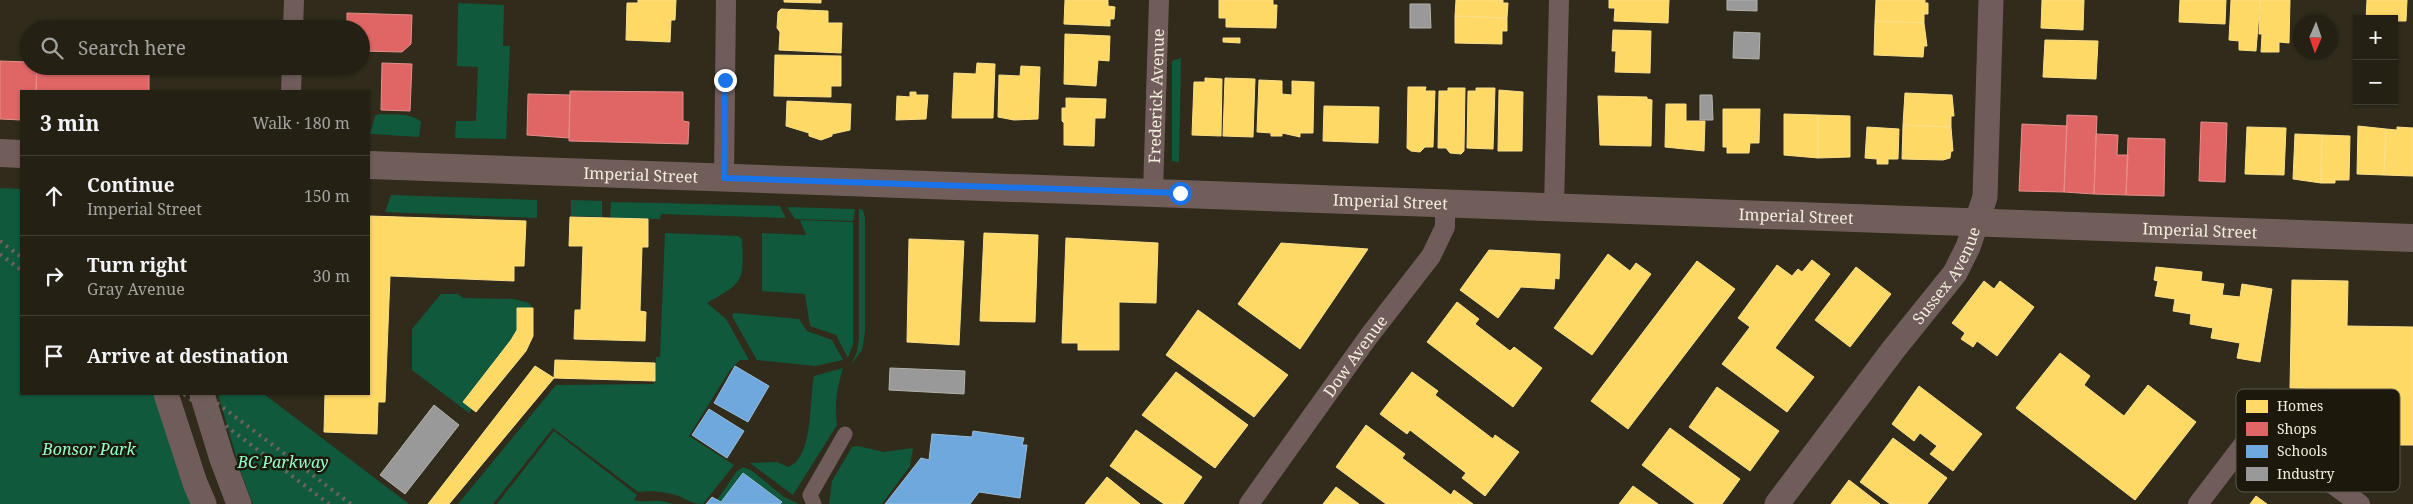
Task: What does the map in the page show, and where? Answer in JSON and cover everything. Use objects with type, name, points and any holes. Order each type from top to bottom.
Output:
[{"type":"main road","points":[[0,153],[20,154]]},
{"type":"main road","name":"Imperial Street","points":[[370,166],[1554,206],[2413,238]]},
{"type":"street","points":[[293,20],[294,0]]},
{"type":"street","points":[[724,178],[726,0]]},
{"type":"street","name":"Frederick Avenue","points":[[1153,192],[1159,0]]},
{"type":"street","points":[[1554,206],[1559,0]]},
{"type":"street","name":"Sussex Avenue","points":[[1777,504],[1892,350],[1955,273],[1968,246],[1985,197],[1991,0]]},
{"type":"street","points":[[291,90],[292,75]]},
{"type":"street","name":"Dow Avenue","points":[[1249,504],[1369,336],[1432,256],[1445,227],[1446,203]]},
{"type":"street","points":[[166,395],[195,483],[204,504]]},
{"type":"street","points":[[202,395],[222,459],[239,504]]},
{"type":"street","points":[[814,504],[810,495],[845,434]]},
{"type":"street","points":[[2198,504],[2236,454]]},
{"type":"street","points":[[2344,492],[2360,504]]},
{"type":"green space","points":[[458,3],[504,5],[503,46],[510,46],[506,139],[455,138],[456,121],[476,121],[478,67],[457,66]]},
{"type":"green space","points":[[1181,58],[1179,162],[1172,161],[1172,61]]},
{"type":"green space","points":[[379,114],[407,115],[417,119],[421,122],[419,137],[370,134],[375,116]]},
{"type":"green space","name":"Bonsor Park","points":[[0,188],[20,189],[20,395],[155,395],[192,504],[0,504]]},
{"type":"green space","points":[[391,195],[537,200],[537,218],[385,212]]},
{"type":"green space","points":[[571,200],[602,201],[602,217],[571,216]]},
{"type":"green space","points":[[611,202],[780,206],[786,218],[661,214],[660,219],[610,218]]},
{"type":"green space","points":[[787,207],[855,209],[853,221],[795,219]]},
{"type":"green space","points":[[859,209],[863,210],[865,218],[865,332],[862,350],[851,365],[857,352],[859,339]]},
{"type":"green space","points":[[800,220],[853,222],[853,344],[848,358],[836,335],[810,326],[805,294],[762,291],[762,233],[806,235]]},
{"type":"green space","points":[[665,233],[738,236],[742,239],[743,264],[739,279],[735,285],[707,303],[726,319],[749,360],[740,360],[730,370],[689,436],[734,465],[703,504],[694,503],[676,495],[648,491],[638,492],[553,428],[493,504],[458,504],[556,385],[654,384],[656,357],[660,357]]},
{"type":"green space","points":[[441,294],[458,294],[463,298],[514,299],[529,303],[532,308],[517,308],[517,330],[463,402],[472,409],[469,413],[412,370],[412,329]]},
{"type":"green space","points":[[732,314],[799,319],[807,331],[832,340],[843,360],[815,366],[757,360],[733,318]]},
{"type":"green space","points":[[843,368],[837,396],[837,425],[793,495],[750,463],[777,462],[788,467],[796,461],[802,452],[809,427],[814,376]]},
{"type":"green space","name":"BC Parkway","points":[[218,395],[265,395],[409,504],[253,504],[240,470]]},
{"type":"green space","points":[[554,431],[637,495],[634,500],[661,501],[673,504],[497,504]]},
{"type":"green space","points":[[858,446],[884,452],[913,448],[910,466],[882,504],[829,504],[832,481],[852,447]]},
{"type":"green space","points":[[743,467],[751,470],[784,497],[799,504],[780,504],[782,501],[743,473],[721,502],[717,500],[737,471]]},
{"type":"building: Homes","points":[[638,0],[676,0],[675,20],[671,20],[670,42],[626,40],[627,3],[638,3]]},
{"type":"building: Homes","points":[[784,0],[821,0],[821,3],[784,2]]},
{"type":"building: Homes","points":[[1065,0],[1108,0],[1108,6],[1115,7],[1114,19],[1110,19],[1110,26],[1064,24]]},
{"type":"building: Homes","points":[[1219,0],[1273,0],[1273,5],[1277,5],[1276,28],[1226,27],[1226,18],[1219,18]]},
{"type":"building: Homes","points":[[1456,0],[1503,0],[1503,3],[1508,3],[1507,18],[1455,16]]},
{"type":"building: Homes","points":[[1609,0],[1669,0],[1668,23],[1614,21],[1615,8],[1609,8]]},
{"type":"building: Homes","points":[[1876,0],[1925,0],[1925,3],[1928,3],[1928,14],[1924,14],[1924,23],[1875,21]]},
{"type":"building: Homes","points":[[2042,0],[2084,0],[2083,30],[2041,28]]},
{"type":"building: Homes","points":[[2180,0],[2226,0],[2225,24],[2179,22]]},
{"type":"building: Homes","points":[[2231,0],[2260,0],[2256,51],[2239,50],[2239,41],[2229,40]]},
{"type":"building: Homes","points":[[2260,0],[2290,0],[2289,43],[2279,42],[2279,52],[2261,52],[2262,34],[2259,34]]},
{"type":"building: Homes","points":[[2367,0],[2407,0],[2406,21],[2398,21],[2398,15],[2366,15]]},
{"type":"building: Homes","points":[[781,9],[828,11],[828,23],[842,23],[841,53],[779,50],[780,32],[777,28],[778,12]]},
{"type":"building: Homes","points":[[1455,16],[1507,18],[1507,31],[1502,31],[1502,44],[1455,43]]},
{"type":"building: Homes","points":[[1875,21],[1924,23],[1927,46],[1924,46],[1923,57],[1874,55]]},
{"type":"building: Homes","points":[[1613,30],[1651,31],[1650,73],[1615,72],[1616,51],[1612,51]]},
{"type":"building: Homes","points":[[1065,34],[1110,36],[1109,61],[1098,60],[1096,86],[1064,84]]},
{"type":"building: Homes","points":[[1223,38],[1240,38],[1240,43],[1223,42]]},
{"type":"building: Homes","points":[[2045,40],[2098,41],[2096,79],[2043,77]]},
{"type":"building: Homes","points":[[775,55],[841,56],[841,86],[831,86],[831,97],[774,96]]},
{"type":"building: Homes","points":[[977,63],[995,64],[993,118],[952,118],[954,73],[976,74]]},
{"type":"building: Homes","points":[[1021,66],[1040,67],[1038,119],[1014,120],[998,117],[999,75],[1020,76]]},
{"type":"building: Homes","points":[[1205,78],[1222,79],[1221,136],[1192,135],[1194,82],[1205,82]]},
{"type":"building: Homes","points":[[1225,78],[1255,79],[1253,137],[1223,136]]},
{"type":"building: Homes","points":[[1259,80],[1282,81],[1282,94],[1292,95],[1292,81],[1314,82],[1313,133],[1300,133],[1300,137],[1282,133],[1282,136],[1271,136],[1271,133],[1257,132]]},
{"type":"building: Homes","points":[[1408,87],[1426,87],[1425,91],[1435,91],[1433,147],[1425,147],[1420,152],[1411,151],[1407,148]]},
{"type":"building: Homes","points":[[1448,88],[1465,88],[1464,151],[1461,154],[1450,153],[1446,148],[1438,148],[1439,91],[1448,91]]},
{"type":"building: Homes","points":[[1476,88],[1495,88],[1493,149],[1467,148],[1468,91],[1476,91]]},
{"type":"building: Homes","points":[[1499,90],[1523,92],[1522,151],[1498,151]]},
{"type":"building: Homes","points":[[910,92],[916,92],[916,95],[928,95],[926,119],[896,120],[897,96],[910,97]]},
{"type":"building: Homes","points":[[1905,93],[1952,95],[1954,116],[1951,116],[1951,127],[1903,125]]},
{"type":"building: Homes","points":[[1598,96],[1647,97],[1647,99],[1652,100],[1651,146],[1600,145]]},
{"type":"building: Homes","points":[[1066,98],[1106,99],[1105,118],[1095,118],[1094,146],[1064,145],[1062,108],[1066,108]]},
{"type":"building: Homes","points":[[787,101],[851,104],[850,130],[832,134],[832,136],[821,140],[809,136],[809,133],[786,126]]},
{"type":"building: Homes","points":[[1666,104],[1686,104],[1686,121],[1705,121],[1704,151],[1665,147]]},
{"type":"building: Homes","points":[[1324,106],[1379,107],[1378,143],[1323,141]]},
{"type":"building: Homes","points":[[1723,109],[1760,109],[1759,143],[1750,143],[1749,153],[1727,153],[1727,147],[1723,147]]},
{"type":"building: Homes","points":[[1784,114],[1818,115],[1818,158],[1784,155]]},
{"type":"building: Homes","points":[[1818,115],[1850,116],[1850,157],[1818,158]]},
{"type":"building: Homes","points":[[1903,125],[1951,127],[1953,151],[1951,151],[1950,158],[1943,160],[1902,159]]},
{"type":"building: Homes","points":[[2358,126],[2386,129],[2384,175],[2357,174]]},
{"type":"building: Homes","points":[[1867,127],[1899,129],[1898,159],[1888,159],[1888,164],[1877,164],[1877,159],[1865,158]]},
{"type":"building: Homes","points":[[2247,127],[2286,128],[2284,175],[2245,174]]},
{"type":"building: Homes","points":[[2397,127],[2413,128],[2413,176],[2384,175],[2386,129],[2397,130]]},
{"type":"building: Homes","points":[[2295,134],[2322,135],[2321,183],[2293,179]]},
{"type":"building: Homes","points":[[2322,135],[2350,136],[2349,180],[2321,183]]},
{"type":"building: Homes","points":[[370,216],[526,221],[524,266],[514,266],[514,281],[390,276],[385,402],[378,402],[377,434],[324,432],[325,395],[370,395]]},
{"type":"building: Homes","points":[[570,217],[648,219],[648,247],[642,247],[640,311],[646,312],[645,341],[574,339],[575,310],[581,310],[583,246],[569,246]]},
{"type":"building: Homes","points":[[984,233],[1038,235],[1035,322],[980,321]]},
{"type":"building: Homes","points":[[1066,238],[1158,243],[1156,303],[1119,302],[1119,350],[1078,350],[1078,343],[1062,343]]},
{"type":"building: Homes","points":[[909,239],[964,241],[959,345],[907,342]]},
{"type":"building: Homes","points":[[1281,243],[1368,249],[1300,349],[1238,304]]},
{"type":"building: Homes","points":[[1489,250],[1560,254],[1559,279],[1555,278],[1554,289],[1521,287],[1498,318],[1460,290]]},
{"type":"building: Homes","points":[[1608,254],[1630,271],[1636,263],[1651,274],[1592,355],[1554,328]]},
{"type":"building: Homes","points":[[1812,260],[1830,274],[1775,348],[1814,377],[1787,412],[1722,364],[1750,327],[1738,318],[1777,265],[1792,276],[1798,269],[1802,272]]},
{"type":"building: Homes","points":[[1697,261],[1735,289],[1628,429],[1591,401]]},
{"type":"building: Homes","points":[[1856,267],[1891,294],[1850,347],[1815,320]]},
{"type":"building: Homes","points":[[2156,267],[2202,272],[2201,281],[2224,284],[2222,295],[2240,297],[2242,284],[2272,289],[2260,362],[2237,358],[2240,343],[2211,338],[2213,328],[2190,324],[2191,314],[2173,311],[2175,299],[2155,296],[2158,281],[2154,280]]},
{"type":"building: Homes","points":[[2292,280],[2348,281],[2347,326],[2413,327],[2413,445],[2400,445],[2400,389],[2290,388]]},
{"type":"building: Homes","points":[[1984,281],[1994,289],[2000,281],[2034,307],[1997,356],[1977,341],[1973,347],[1961,339],[1965,333],[1952,323]]},
{"type":"building: Homes","points":[[1457,302],[1479,319],[1475,324],[1510,351],[1514,347],[1542,368],[1513,407],[1427,342]]},
{"type":"building: Homes","points":[[517,308],[533,308],[533,336],[526,351],[476,412],[463,402],[517,330]]},
{"type":"building: Homes","points":[[1198,310],[1288,375],[1254,417],[1166,355]]},
{"type":"building: Homes","points":[[2060,353],[2090,376],[2084,385],[2124,416],[2148,385],[2196,422],[2135,500],[2016,408]]},
{"type":"building: Homes","points":[[555,360],[655,363],[655,381],[554,378]]},
{"type":"building: Homes","points":[[535,366],[554,378],[449,504],[428,504]]},
{"type":"building: Homes","points":[[1176,372],[1248,425],[1215,468],[1142,415]]},
{"type":"building: Homes","points":[[1412,372],[1438,391],[1435,395],[1493,439],[1495,435],[1519,452],[1485,496],[1462,478],[1466,473],[1410,430],[1407,434],[1380,414]]},
{"type":"building: Homes","points":[[1919,386],[1982,434],[1953,471],[1930,454],[1937,446],[1920,433],[1914,441],[1892,424]]},
{"type":"building: Homes","points":[[1717,387],[1779,431],[1750,471],[1689,427]]},
{"type":"building: Homes","points":[[1366,425],[1405,454],[1402,458],[1451,495],[1454,490],[1473,504],[1386,504],[1336,467]]},
{"type":"building: Homes","points":[[1670,428],[1740,479],[1722,504],[1695,504],[1642,465]]},
{"type":"building: Homes","points":[[1136,430],[1202,477],[1183,504],[1164,504],[1110,466]]},
{"type":"building: Homes","points":[[1893,438],[1947,478],[1927,504],[1890,504],[1860,482]]},
{"type":"building: Homes","points":[[1107,477],[1140,504],[1085,504]]},
{"type":"building: Homes","points":[[1849,480],[1880,504],[1831,504]]},
{"type":"building: Homes","points":[[1633,486],[1658,504],[1619,504]]},
{"type":"building: Homes","points":[[1336,487],[1359,504],[1323,504]]},
{"type":"building: Homes","points":[[2256,496],[2267,504],[2250,504]]},
{"type":"building: Shops","points":[[347,13],[412,15],[411,44],[402,52],[370,51],[370,20],[347,20]]},
{"type":"building: Shops","points":[[0,61],[20,62],[20,75],[37,75],[36,90],[20,90],[20,120],[0,119]]},
{"type":"building: Shops","points":[[382,63],[412,64],[410,111],[381,110]]},
{"type":"building: Shops","points":[[37,75],[149,75],[149,90],[36,90]]},
{"type":"building: Shops","points":[[570,91],[683,92],[683,121],[689,122],[688,144],[569,141]]},
{"type":"building: Shops","points":[[528,94],[570,95],[569,138],[527,135]]},
{"type":"building: Shops","points":[[2067,115],[2097,116],[2094,194],[2064,192]]},
{"type":"building: Shops","points":[[2201,122],[2227,123],[2225,182],[2199,181]]},
{"type":"building: Shops","points":[[2022,124],[2067,126],[2064,192],[2019,191]]},
{"type":"building: Shops","points":[[2096,134],[2118,135],[2117,155],[2128,155],[2126,195],[2094,194]]},
{"type":"building: Shops","points":[[2128,138],[2165,139],[2164,196],[2126,195]]},
{"type":"building: Schools","points":[[735,366],[769,386],[748,422],[714,403]]},
{"type":"building: Schools","points":[[709,409],[744,431],[727,458],[692,435]]},
{"type":"building: Schools","points":[[973,431],[1024,438],[1022,445],[1027,445],[1020,498],[979,492],[970,504],[885,504],[921,458],[929,460],[932,434],[972,437]]},
{"type":"building: Schools","points":[[743,473],[782,502],[780,504],[706,504],[712,497],[721,502]]},
{"type":"building: Industry","points":[[1727,0],[1757,0],[1757,11],[1727,10]]},
{"type":"building: Industry","points":[[1410,4],[1430,4],[1431,28],[1410,28]]},
{"type":"building: Industry","points":[[1734,32],[1760,33],[1759,59],[1733,58]]},
{"type":"building: Industry","points":[[1700,95],[1712,95],[1713,120],[1700,120]]},
{"type":"building: Industry","points":[[890,368],[965,371],[964,394],[889,390]]},
{"type":"building: Industry","points":[[434,405],[459,425],[405,494],[380,475]]},
{"type":"railway","points":[[0,241],[20,256]]},
{"type":"railway","points":[[0,254],[20,269]]},
{"type":"railway","points":[[185,395],[329,504]]},
{"type":"railway","points":[[206,395],[351,504]]},
{"type":"route","points":[[725,80],[724,178],[1180,193]]}]
